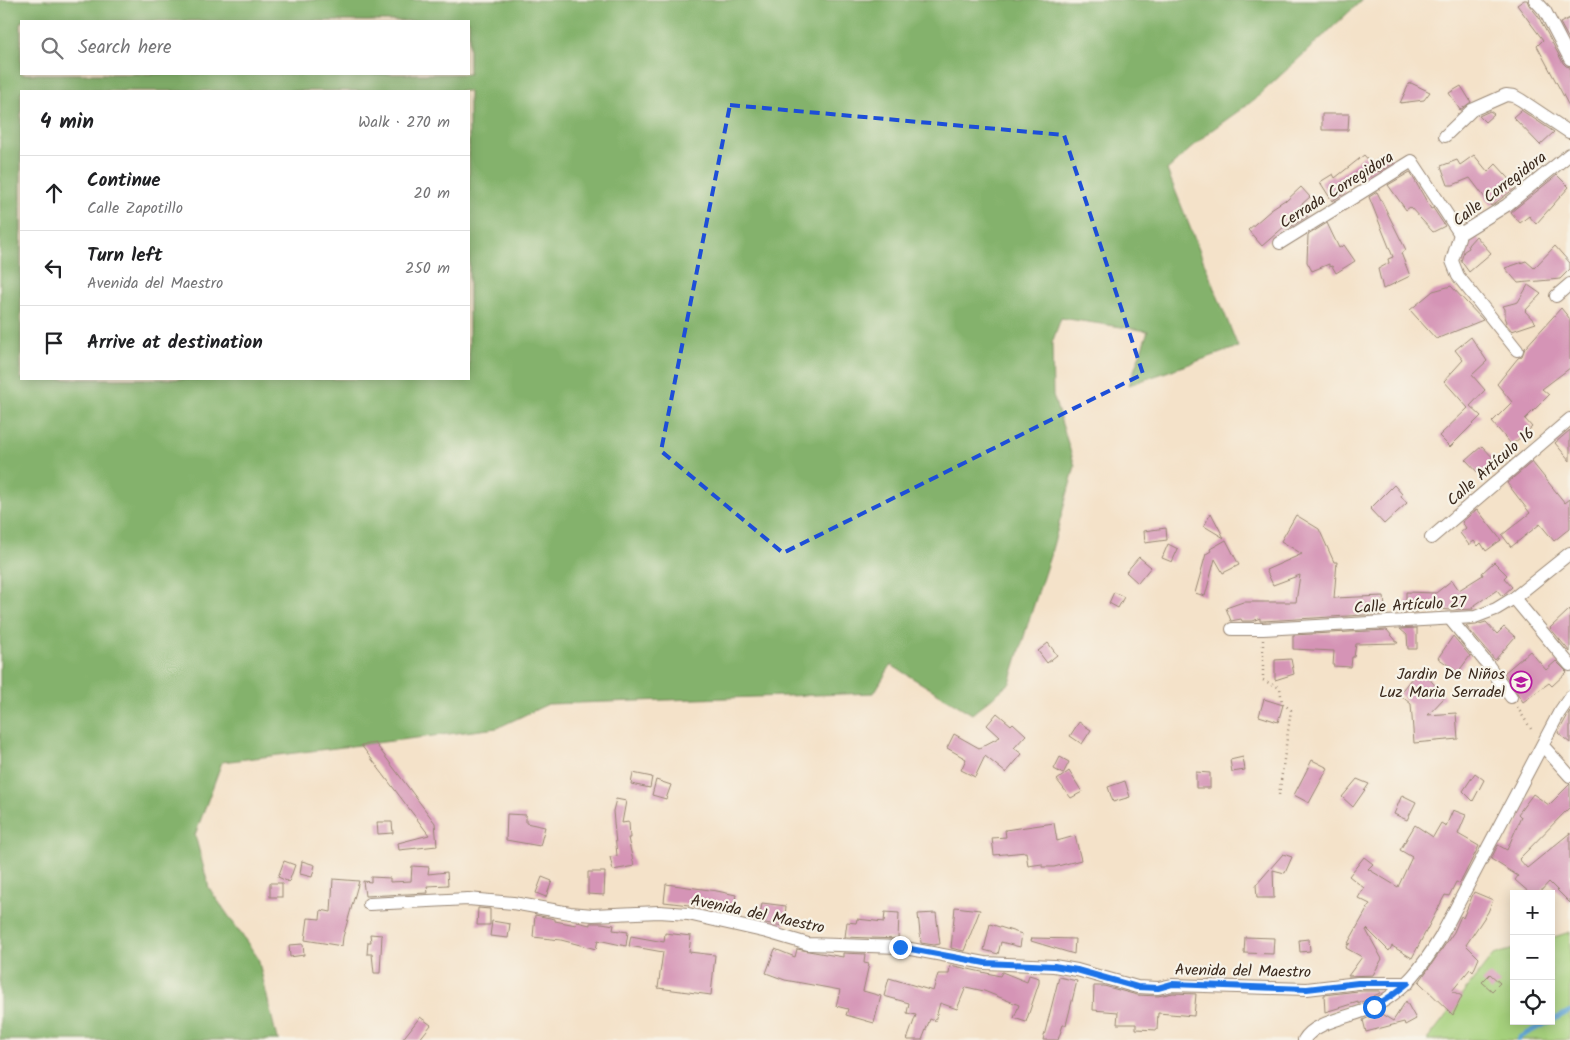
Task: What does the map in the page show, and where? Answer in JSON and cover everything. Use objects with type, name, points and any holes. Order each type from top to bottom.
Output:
[{"type":"street","points":[[1535,0],[1545,12],[1570,59]]},
{"type":"street","points":[[1445,136],[1472,110],[1506,96],[1514,96],[1570,132],[1568,142],[1570,146]]},
{"type":"street","name":"Calle Corregidora","points":[[1517,350],[1458,276],[1452,261],[1460,234],[1507,205],[1570,154]]},
{"type":"street","name":"Cerrada Corregidora","points":[[1280,243],[1412,161],[1460,234]]},
{"type":"street","points":[[1556,296],[1570,284]]},
{"type":"street","name":"Calle Artículo 16","points":[[1430,538],[1570,419]]},
{"type":"street","name":"Calle Artículo 27","points":[[1232,629],[1263,629],[1475,617],[1496,609],[1514,598],[1570,553]]},
{"type":"street","points":[[1514,598],[1570,666]]},
{"type":"street","points":[[1450,619],[1488,665],[1511,697]]},
{"type":"street","points":[[1304,1040],[1307,1034],[1318,1027],[1374,1007],[1408,983],[1425,962],[1440,938],[1559,713],[1570,697]]},
{"type":"street","points":[[1542,746],[1570,776]]},
{"type":"street","name":"Avenida del Maestro","points":[[369,904],[468,899],[513,903],[578,914],[612,915],[659,912],[688,914],[767,932],[808,944],[900,947],[985,963],[1054,966],[1077,970],[1137,987],[1158,988],[1172,984],[1307,989],[1358,983],[1408,983]]},
{"type":"path","points":[[1263,629],[1263,680],[1280,688],[1282,703],[1291,710],[1279,795]]},
{"type":"path","points":[[1511,697],[1542,746]]},
{"type":"highlighted area","points":[[730,105],[1064,135],[1143,374],[783,553],[661,451]]},
{"type":"green space","points":[[0,0],[1362,0],[1254,100],[1209,132],[1167,170],[1238,347],[1129,385],[1148,331],[1061,318],[1052,343],[1053,395],[1075,466],[1051,553],[1010,683],[972,714],[891,665],[874,693],[548,704],[497,728],[222,762],[195,835],[209,888],[258,958],[277,1039],[280,1040],[0,1040]]},
{"type":"green space","points":[[1570,932],[1570,1040],[1427,1040],[1493,955],[1510,950],[1510,1025],[1555,1025],[1555,937]]},
{"type":"building","points":[[1527,0],[1538,16],[1563,63],[1570,67],[1570,108],[1537,46],[1543,40],[1517,5]]},
{"type":"building","points":[[1570,18],[1570,41],[1560,23]]},
{"type":"building","points":[[1411,83],[1430,92],[1424,100],[1400,103],[1409,84]]},
{"type":"building","points":[[1461,86],[1471,102],[1460,110],[1449,93]]},
{"type":"building","points":[[1521,110],[1554,132],[1540,145],[1513,117]]},
{"type":"building","points":[[1490,111],[1494,114],[1485,122],[1479,116]]},
{"type":"building","points":[[1322,114],[1349,114],[1348,130],[1322,130]]},
{"type":"building","points":[[1364,155],[1378,171],[1365,179],[1358,172],[1340,186],[1345,193],[1332,201],[1320,182],[1333,174],[1335,178]]},
{"type":"building","points":[[1383,155],[1386,157],[1389,155],[1395,162],[1379,172],[1373,163]]},
{"type":"building","points":[[1474,155],[1488,172],[1496,164],[1517,187],[1491,206],[1470,178],[1453,185],[1448,185],[1441,166],[1457,160],[1460,165]]},
{"type":"building","points":[[1410,172],[1431,209],[1433,208],[1445,226],[1433,232],[1410,207],[1406,210],[1388,185]]},
{"type":"building","points":[[1557,175],[1569,187],[1536,224],[1529,216],[1520,223],[1511,212]]},
{"type":"building","points":[[1301,187],[1310,197],[1301,205],[1308,216],[1287,229],[1285,226],[1262,246],[1248,230],[1271,209],[1286,201]]},
{"type":"building","points":[[1377,192],[1406,250],[1401,253],[1410,276],[1383,289],[1378,269],[1389,263],[1388,259],[1393,257],[1369,197]]},
{"type":"building","points":[[1327,223],[1339,248],[1344,245],[1355,261],[1336,273],[1332,266],[1329,267],[1329,264],[1312,271],[1307,262],[1308,235]]},
{"type":"building","points":[[1476,236],[1491,253],[1469,272],[1461,261],[1464,251],[1469,248],[1468,245]]},
{"type":"building","points":[[1555,246],[1570,263],[1570,269],[1560,279],[1518,283],[1505,268],[1526,261],[1534,268]]},
{"type":"building","points":[[1528,285],[1541,294],[1525,311],[1536,323],[1512,331],[1506,324],[1503,306],[1518,302]]},
{"type":"building","points":[[1451,286],[1483,320],[1436,339],[1410,310],[1433,291]]},
{"type":"building","points":[[1561,308],[1570,319],[1570,368],[1542,389],[1549,395],[1525,419],[1532,427],[1512,445],[1492,422],[1512,402],[1497,384],[1518,358],[1522,356],[1525,348]]},
{"type":"building","points":[[1471,337],[1487,361],[1472,375],[1485,390],[1470,406],[1481,416],[1450,447],[1439,436],[1468,408],[1444,381],[1463,360],[1455,350]]},
{"type":"building","points":[[1570,430],[1570,461],[1555,443]]},
{"type":"building","points":[[1482,446],[1496,461],[1480,475],[1466,460]]},
{"type":"building","points":[[1532,462],[1565,503],[1570,499],[1570,528],[1554,541],[1540,524],[1511,547],[1502,535],[1530,513],[1507,483]]},
{"type":"building","points":[[1394,485],[1407,503],[1384,524],[1370,509]]},
{"type":"building","points":[[1477,509],[1501,540],[1486,551],[1481,543],[1478,546],[1474,541],[1469,545],[1460,533],[1466,528],[1462,522]]},
{"type":"building","points":[[1211,513],[1224,538],[1204,526]]},
{"type":"building","points":[[1296,515],[1319,529],[1334,562],[1337,562],[1334,598],[1384,596],[1385,610],[1381,614],[1263,621],[1260,621],[1260,618],[1253,621],[1242,621],[1241,619],[1231,621],[1226,608],[1243,602],[1296,602],[1300,575],[1273,585],[1266,570],[1302,554],[1281,541]]},
{"type":"building","points":[[1166,528],[1167,540],[1145,543],[1144,531]]},
{"type":"building","points":[[1226,540],[1239,565],[1223,573],[1215,559],[1205,596],[1195,593],[1206,554],[1211,551],[1210,549]]},
{"type":"building","points":[[1168,544],[1178,549],[1172,562],[1162,558]]},
{"type":"building","points":[[1139,557],[1151,567],[1138,583],[1126,572]]},
{"type":"building","points":[[1494,562],[1507,575],[1504,578],[1512,587],[1502,596],[1497,590],[1472,607],[1473,609],[1450,610],[1417,606],[1417,612],[1406,613],[1406,592],[1436,593],[1452,580],[1459,590],[1483,575],[1482,573]]},
{"type":"building","points":[[1114,592],[1124,597],[1118,608],[1109,603]]},
{"type":"building","points":[[1570,609],[1570,652],[1550,628]]},
{"type":"building","points":[[1486,622],[1497,634],[1504,627],[1515,637],[1495,660],[1466,626]]},
{"type":"building","points":[[1417,628],[1417,649],[1408,649],[1407,635],[1400,629]]},
{"type":"building","points":[[1387,630],[1398,643],[1356,644],[1351,667],[1333,666],[1334,651],[1293,649],[1293,635]]},
{"type":"building","points":[[1453,636],[1470,656],[1458,672],[1438,658]]},
{"type":"building","points":[[1048,643],[1057,655],[1047,663],[1038,651]]},
{"type":"building","points":[[1530,651],[1546,670],[1556,661],[1567,672],[1552,686],[1549,683],[1523,702],[1504,673]]},
{"type":"building","points":[[1291,659],[1294,674],[1275,680],[1275,660]]},
{"type":"building","points":[[1420,668],[1445,697],[1428,715],[1456,713],[1458,739],[1414,743],[1411,704],[1399,694]]},
{"type":"building","points":[[1264,699],[1283,705],[1278,722],[1259,716]]},
{"type":"building","points":[[1570,711],[1570,743],[1558,733]]},
{"type":"building","points":[[997,713],[1011,725],[1013,723],[1026,735],[1014,748],[1022,754],[1006,773],[985,756],[975,777],[961,770],[966,759],[947,748],[954,734],[979,748],[1000,737],[987,725]]},
{"type":"building","points":[[1079,722],[1091,730],[1082,744],[1070,736]]},
{"type":"building","points":[[375,743],[435,823],[437,846],[399,850],[398,843],[429,835],[361,745]]},
{"type":"building","points":[[1060,757],[1069,762],[1063,774],[1054,769]]},
{"type":"building","points":[[1243,757],[1245,770],[1232,772],[1230,760]]},
{"type":"building","points":[[1312,760],[1328,768],[1309,803],[1294,795]]},
{"type":"building","points":[[1069,771],[1082,792],[1071,798],[1057,780]]},
{"type":"building","points":[[1196,772],[1210,773],[1210,788],[1196,788]]},
{"type":"building","points":[[633,773],[652,777],[650,788],[631,784]]},
{"type":"building","points":[[1475,773],[1484,780],[1473,801],[1463,791]]},
{"type":"building","points":[[1357,779],[1369,784],[1353,807],[1342,797]]},
{"type":"building","points":[[656,780],[671,785],[666,799],[652,795]]},
{"type":"building","points":[[1125,781],[1130,797],[1113,802],[1108,787]]},
{"type":"building","points":[[1570,784],[1570,807],[1519,859],[1527,868],[1570,833],[1570,903],[1549,882],[1542,890],[1526,890],[1515,880],[1518,876],[1491,859],[1498,845],[1507,850],[1521,817],[1518,814],[1533,794],[1549,805]]},
{"type":"building","points":[[1402,795],[1416,802],[1407,820],[1394,814]]},
{"type":"building","points":[[616,799],[626,801],[622,823],[629,822],[630,838],[628,838],[634,866],[613,870],[610,857],[617,856],[613,811]]},
{"type":"building","points":[[1453,810],[1466,815],[1458,834],[1479,846],[1460,883],[1456,882],[1449,896],[1445,895],[1412,958],[1392,946],[1389,951],[1367,929],[1382,959],[1373,975],[1348,976],[1362,957],[1346,948],[1370,904],[1358,898],[1364,888],[1349,876],[1364,857],[1373,864],[1368,869],[1398,887],[1412,857],[1400,850],[1415,825],[1433,837],[1441,823],[1446,826]]},
{"type":"building","points":[[507,814],[526,815],[526,823],[545,827],[540,846],[506,840]]},
{"type":"building","points":[[377,822],[392,822],[393,833],[378,834]]},
{"type":"building","points":[[1054,823],[1057,841],[1075,836],[1081,860],[1054,867],[1042,867],[1042,864],[1028,866],[1026,852],[994,855],[992,838],[1006,837],[1005,830]]},
{"type":"building","points":[[1283,854],[1292,857],[1285,873],[1273,870],[1274,898],[1257,898],[1256,885]]},
{"type":"building","points":[[284,861],[295,865],[289,882],[278,877]]},
{"type":"building","points":[[302,861],[315,865],[312,877],[300,874]]},
{"type":"building","points":[[412,866],[429,867],[428,874],[447,872],[448,885],[427,886],[428,893],[365,896],[363,881],[371,882],[371,877],[390,878],[390,882],[411,881]]},
{"type":"building","points":[[588,872],[605,872],[604,895],[588,894]]},
{"type":"building","points":[[542,877],[552,881],[546,897],[536,893]]},
{"type":"building","points":[[333,879],[359,881],[342,946],[305,940],[308,918],[320,919],[321,910],[331,912]]},
{"type":"building","points":[[270,883],[282,883],[282,897],[270,897]]},
{"type":"building","points":[[666,884],[736,895],[732,916],[713,911],[714,908],[664,902]]},
{"type":"building","points":[[1474,892],[1493,900],[1488,912],[1466,945],[1479,958],[1473,972],[1470,969],[1452,991],[1462,996],[1453,1015],[1419,982],[1454,932],[1461,916],[1463,918]]},
{"type":"building","points":[[762,903],[786,906],[784,926],[759,922]]},
{"type":"building","points":[[955,907],[980,910],[964,951],[951,948]]},
{"type":"building","points":[[478,908],[490,909],[490,925],[477,925]]},
{"type":"building","points":[[885,912],[899,913],[898,939],[845,937],[847,922],[856,923],[857,919],[884,922]]},
{"type":"building","points":[[936,913],[940,944],[921,943],[918,914]]},
{"type":"building","points":[[535,915],[576,925],[577,922],[590,925],[590,923],[602,923],[614,925],[613,930],[628,932],[626,946],[598,940],[596,949],[561,940],[533,937]]},
{"type":"building","points":[[492,921],[510,924],[508,938],[490,936]]},
{"type":"building","points":[[990,924],[1022,934],[1020,947],[1001,942],[998,954],[984,950]]},
{"type":"building","points":[[665,933],[691,936],[689,952],[715,955],[711,995],[658,988],[663,952],[629,946],[631,936],[664,942]]},
{"type":"building","points":[[370,934],[382,935],[380,973],[374,973],[372,954],[367,954],[368,942],[371,942]]},
{"type":"building","points":[[1245,937],[1274,938],[1273,954],[1244,953]]},
{"type":"building","points":[[1032,938],[1075,939],[1074,954],[1031,941]]},
{"type":"building","points":[[1309,939],[1310,951],[1300,952],[1299,940]]},
{"type":"building","points":[[303,944],[304,955],[290,957],[289,945]]},
{"type":"building","points":[[775,949],[795,957],[797,949],[843,957],[843,953],[865,954],[864,963],[869,964],[863,991],[881,996],[874,1023],[846,1015],[848,1009],[836,1006],[840,990],[785,980],[766,973]]},
{"type":"building","points":[[950,965],[1000,976],[1002,972],[1027,982],[1029,975],[1039,978],[1026,1022],[1014,1018],[1019,1005],[984,991],[966,987],[957,1009],[940,1003],[935,1021],[930,1019],[922,1040],[907,1040],[916,1015],[907,1013],[909,1003],[884,996],[889,978],[933,991],[938,974],[949,974]]},
{"type":"building","points":[[1490,974],[1500,983],[1492,991],[1482,982]]},
{"type":"building","points":[[1059,977],[1077,981],[1066,1025],[1063,1025],[1058,1040],[1043,1040]]},
{"type":"building","points":[[1094,986],[1104,986],[1137,995],[1196,994],[1194,1016],[1158,1013],[1157,1030],[1136,1029],[1136,1024],[1117,1024],[1118,1012],[1093,1010]]},
{"type":"building","points":[[1358,991],[1380,991],[1380,993],[1358,1004],[1358,1002],[1325,1012],[1324,995]]},
{"type":"building","points":[[1406,1001],[1416,1019],[1405,1025],[1404,1022],[1366,1032],[1363,1020],[1381,1012],[1393,1021]]},
{"type":"building","points":[[420,1017],[431,1025],[419,1040],[402,1040]]},
{"type":"waterway","points":[[1555,1019],[1570,1011]]},
{"type":"waterway","points":[[1518,1040],[1520,1037],[1543,1025]]},
{"type":"place","name":"Jardin De Niños Luz Maria Serradel","points":[[1521,682]]},
{"type":"route","points":[[900,947],[985,963],[1054,966],[1077,970],[1137,987],[1158,988],[1172,984],[1307,989],[1358,983],[1408,983],[1374,1007]]}]
